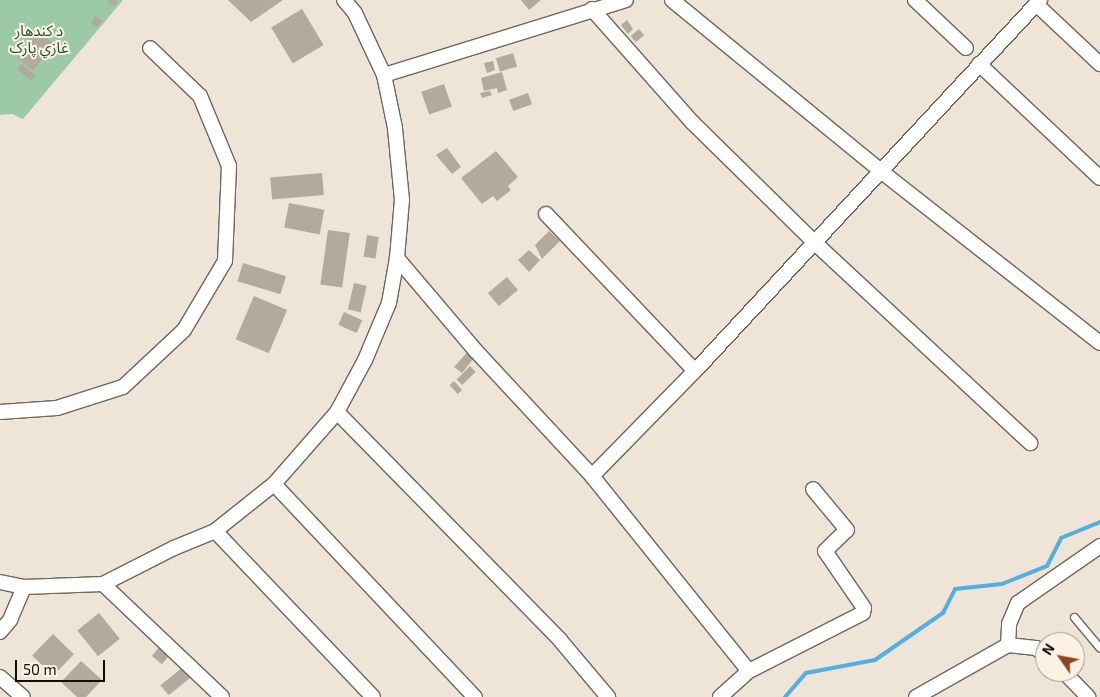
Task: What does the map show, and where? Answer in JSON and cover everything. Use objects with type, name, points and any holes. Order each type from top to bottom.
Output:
[{"type":"street","points":[[0,582],[24,587],[103,584],[174,548],[215,531],[274,484],[337,412],[365,360],[389,303],[397,258],[402,200],[395,128],[384,75],[354,13],[344,0]]},
{"type":"street","points":[[384,75],[626,0]]},
{"type":"street","points":[[672,0],[882,172],[1100,343]]},
{"type":"street","points":[[915,0],[966,48]]},
{"type":"street","points":[[592,476],[695,371],[1038,2],[1100,64]]},
{"type":"street","points":[[592,9],[692,122],[815,243],[1030,443]]},
{"type":"street","points":[[0,412],[57,408],[123,387],[184,330],[225,262],[229,166],[200,96],[150,48]]},
{"type":"street","points":[[979,64],[1100,178]]},
{"type":"street","points":[[546,214],[695,371]]},
{"type":"street","points":[[397,258],[475,350],[592,476],[748,671]]},
{"type":"street","points":[[337,412],[560,640],[608,697]]},
{"type":"street","points":[[274,484],[466,694]]},
{"type":"street","points":[[720,697],[748,671],[863,613],[864,608],[825,551],[846,530],[813,489]]},
{"type":"street","points":[[215,531],[373,697]]},
{"type":"street","points":[[1008,645],[1009,624],[1018,603],[1100,546]]},
{"type":"street","points":[[103,584],[222,697]]},
{"type":"street","points":[[0,632],[10,620],[24,587]]},
{"type":"street","points":[[916,697],[1008,645],[1035,648]]},
{"type":"street","points":[[0,677],[23,697]]},
{"type":"street","points":[[1074,682],[1088,697]]},
{"type":"lane","points":[[1074,617],[1100,648]]},
{"type":"green space","name":"د کندهار غازي پارک","points":[[0,0],[123,0],[23,119],[12,114],[0,115]]},
{"type":"building","points":[[109,0],[118,1],[114,7],[107,2]]},
{"type":"building","points":[[228,0],[283,0],[251,22]]},
{"type":"building","points":[[521,0],[541,0],[529,10]]},
{"type":"building","points":[[302,9],[324,45],[293,64],[271,28]]},
{"type":"building","points":[[96,16],[102,21],[97,27],[91,22]]},
{"type":"building","points":[[627,20],[633,29],[628,34],[621,25]]},
{"type":"building","points":[[639,29],[644,35],[636,42],[631,36]]},
{"type":"building","points":[[38,31],[54,44],[33,71],[17,57]]},
{"type":"building","points":[[513,53],[517,66],[500,72],[496,58]]},
{"type":"building","points":[[493,61],[495,70],[487,73],[484,63]]},
{"type":"building","points":[[22,64],[36,76],[31,81],[17,69]]},
{"type":"building","points":[[502,72],[507,90],[498,93],[497,88],[484,91],[481,78]]},
{"type":"building","points":[[444,84],[452,107],[429,115],[421,92]]},
{"type":"building","points":[[490,91],[492,95],[482,98],[480,93]]},
{"type":"building","points":[[528,93],[532,104],[513,111],[509,100]]},
{"type":"building","points":[[447,148],[461,167],[452,174],[436,155]]},
{"type":"building","points":[[496,151],[518,177],[508,186],[511,190],[497,201],[493,196],[482,204],[461,178]]},
{"type":"building","points":[[322,173],[324,195],[272,199],[270,178]]},
{"type":"building","points":[[289,203],[324,210],[320,234],[284,228]]},
{"type":"building","points":[[328,230],[350,233],[342,288],[320,284]]},
{"type":"building","points":[[549,231],[560,241],[542,259],[535,245]]},
{"type":"building","points":[[367,235],[379,237],[375,259],[364,257]]},
{"type":"building","points":[[529,250],[540,260],[529,272],[518,260]]},
{"type":"building","points":[[243,263],[286,276],[280,294],[237,281]]},
{"type":"building","points":[[507,277],[518,290],[499,306],[488,293]]},
{"type":"building","points":[[354,283],[367,286],[361,312],[348,309]]},
{"type":"building","points":[[254,296],[287,310],[269,353],[236,339]]},
{"type":"building","points":[[344,312],[362,320],[357,333],[338,325]]},
{"type":"building","points":[[472,347],[478,353],[462,373],[454,367]]},
{"type":"building","points":[[470,366],[476,372],[462,385],[457,379]]},
{"type":"building","points":[[454,381],[462,390],[458,394],[450,385]]},
{"type":"building","points":[[99,613],[120,639],[98,656],[77,631]]},
{"type":"building","points":[[53,634],[74,654],[53,676],[32,656]]},
{"type":"building","points":[[160,646],[170,654],[162,664],[152,656]]},
{"type":"building","points":[[81,661],[102,680],[86,697],[77,697],[61,682]]},
{"type":"building","points":[[183,667],[191,677],[169,695],[160,685]]},
{"type":"waterway","points":[[785,697],[806,673],[875,660],[943,613],[955,589],[1002,584],[1047,566],[1061,538],[1100,522]]}]
